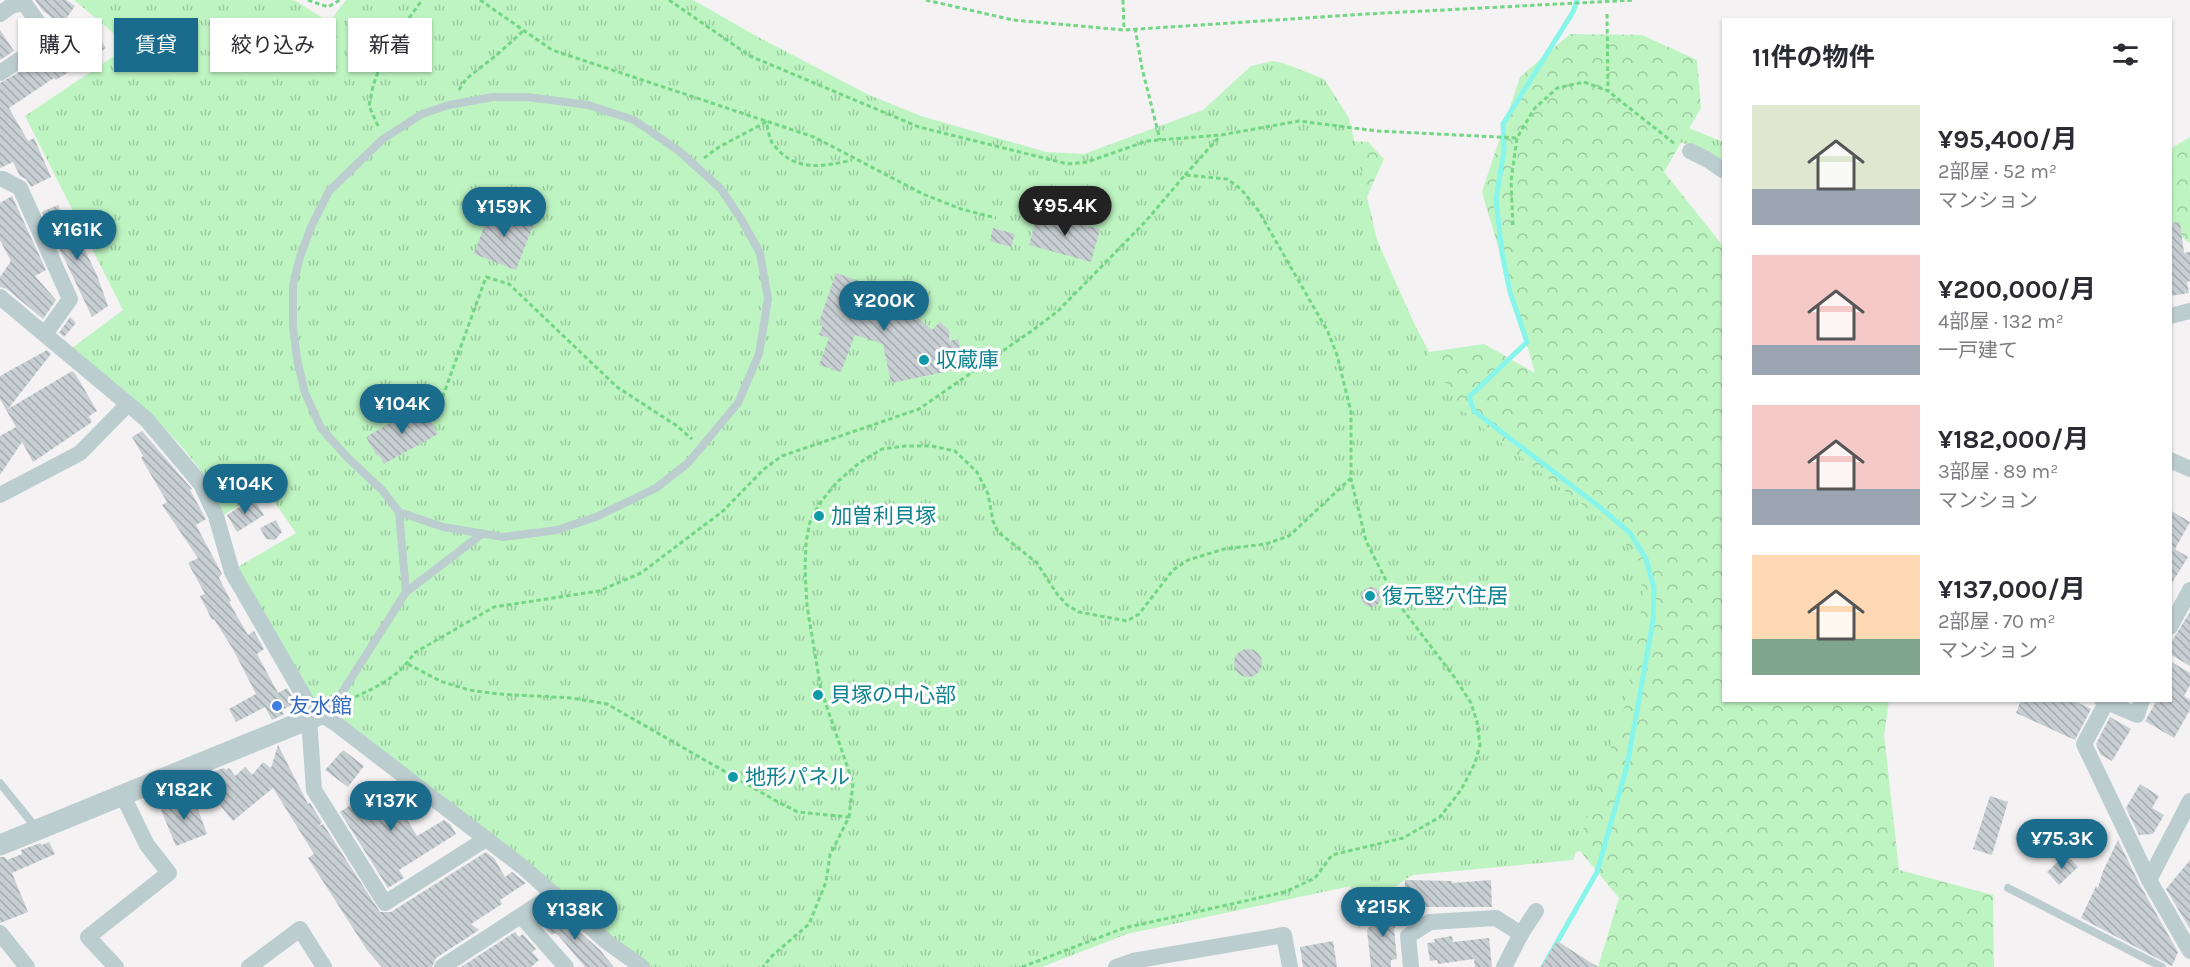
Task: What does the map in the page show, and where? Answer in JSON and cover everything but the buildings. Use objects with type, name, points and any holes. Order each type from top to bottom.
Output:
[{"type":"street","points":[[0,14],[11,6],[24,3],[47,35],[46,42],[0,73]]},
{"type":"street","points":[[1690,151],[1708,159],[1722,170]]},
{"type":"street","points":[[1,179],[20,188],[70,299],[45,334]]},
{"type":"street","points":[[0,297],[153,426],[201,484],[216,516],[232,572],[310,707],[335,723],[524,868],[607,942],[642,967]]},
{"type":"street","points":[[2172,315],[2190,310]]},
{"type":"street","points":[[0,495],[80,453],[128,404]]},
{"type":"street","points":[[2172,461],[2190,469]]},
{"type":"street","points":[[2172,623],[2190,590]]},
{"type":"street","points":[[2141,702],[2137,715],[2104,702],[2084,744],[2150,880],[2190,951]]},
{"type":"street","points":[[0,845],[320,714]]},
{"type":"street","points":[[320,714],[314,790],[385,903],[486,839]]},
{"type":"street","points":[[116,967],[88,937],[169,873],[147,845],[123,796]]},
{"type":"street","points":[[2150,880],[2190,801]]},
{"type":"street","points":[[442,967],[554,894]]},
{"type":"street","points":[[1504,967],[1536,911]]},
{"type":"street","points":[[521,916],[566,967]]},
{"type":"street","points":[[1411,967],[1408,936],[1430,922],[1496,918],[1521,934]]},
{"type":"street","points":[[249,967],[300,928],[324,967]]},
{"type":"street","points":[[0,933],[27,967]]},
{"type":"street","points":[[1116,967],[1134,961],[1188,960],[1284,935],[1290,967]]},
{"type":"lane","points":[[399,512],[443,526],[503,537],[557,530],[596,517],[656,488],[688,463],[738,403],[759,354],[768,299],[760,253],[722,189],[679,151],[634,120],[588,105],[528,97],[493,97],[449,105],[422,114],[383,139],[329,191],[311,227],[293,285],[293,326],[297,359],[305,393],[321,428],[346,457],[382,490],[399,512],[406,592]]},
{"type":"lane","points":[[320,714],[406,592],[482,534]]},
{"type":"lane","points":[[0,783],[38,830]]},
{"type":"lane","points":[[2008,888],[2162,967]]},
{"type":"path","points":[[308,0],[328,7],[340,0]]},
{"type":"path","points":[[383,139],[369,106],[373,86],[385,52],[422,0]]},
{"type":"path","points":[[480,0],[552,50],[814,137],[923,194],[960,209],[996,218]]},
{"type":"path","points":[[669,0],[750,56],[919,127],[1068,164],[1087,162],[1147,141],[1221,135],[1299,121],[1377,131],[1517,138]]},
{"type":"path","points":[[926,0],[1013,20],[1124,30],[1570,2],[1635,0]]},
{"type":"path","points":[[1123,0],[1124,30]]},
{"type":"path","points":[[1607,14],[1608,91]]},
{"type":"path","points":[[1136,28],[1142,68],[1160,140]]},
{"type":"path","points":[[449,105],[466,79],[498,54],[523,30]]},
{"type":"path","points":[[1513,225],[1512,181],[1517,138],[1534,109],[1557,88],[1584,82],[1608,91],[1672,143],[1690,151]]},
{"type":"path","points":[[766,122],[772,143],[790,161],[814,167],[853,159]]},
{"type":"path","points":[[694,165],[719,147],[766,122]]},
{"type":"path","points":[[320,714],[386,683],[408,664],[414,653],[494,607],[599,591],[641,573],[723,511],[764,469],[782,456],[919,409],[1058,311],[1146,221],[1221,135]]},
{"type":"path","points":[[1023,967],[1124,928],[1285,892],[1315,878],[1332,855],[1403,838],[1440,817],[1461,790],[1475,763],[1480,745],[1477,722],[1471,703],[1455,678],[1397,602],[1366,541],[1351,478],[1351,412],[1328,332],[1263,219],[1240,189],[1227,179],[1185,175]]},
{"type":"path","points":[[440,404],[486,277],[509,284],[617,387],[677,426],[702,448]]},
{"type":"path","points":[[763,967],[772,956],[809,924],[826,882],[830,855],[849,817],[853,783],[821,690],[807,606],[805,570],[806,542],[810,522],[819,504],[837,482],[882,449],[932,446],[955,451],[977,471],[988,494],[993,521],[998,532],[1037,563],[1067,605],[1080,612],[1127,621],[1139,615],[1173,570],[1188,560],[1224,549],[1266,544],[1289,536],[1351,478]]},
{"type":"path","points":[[408,664],[440,681],[469,690],[572,698],[607,704],[798,812],[849,817]]},
{"type":"green space","points":[[74,0],[294,0],[323,18],[210,18],[210,72],[336,72],[336,18],[332,18],[346,0],[693,0],[869,95],[921,116],[1046,152],[1084,154],[1203,110],[1251,66],[1272,61],[1324,79],[1349,118],[1377,240],[1431,362],[1469,418],[1613,528],[1639,561],[1643,599],[1625,706],[1573,860],[1412,875],[1379,898],[1359,929],[1351,886],[1127,934],[1042,967],[650,967],[317,705],[236,568],[296,533],[265,489],[222,516],[208,481],[179,443],[109,378],[72,348],[123,310],[25,116],[90,72],[102,72],[102,64],[114,56],[114,72],[198,72],[198,18],[114,18],[114,33],[102,23],[102,18],[96,18]]},
{"type":"green space","points":[[1570,34],[1642,35],[1697,60],[1701,108],[1664,172],[1722,245],[1722,702],[1889,702],[1884,735],[1899,870],[1993,895],[1994,967],[1598,967],[1619,898],[1580,851],[1455,871],[1315,139],[1368,142],[1384,159],[1360,212],[1374,247],[1429,352],[1484,344],[1535,373],[1482,192],[1520,77]]},
{"type":"green space","points":[[1684,126],[1722,142],[1722,162],[1707,151],[1677,141]]},
{"type":"green space","points":[[2190,137],[2190,243],[2172,230],[2172,148]]},
{"type":"waterway","points":[[1543,967],[1597,872],[1627,766],[1653,621],[1654,588],[1646,559],[1630,533],[1601,508],[1474,411],[1469,397],[1527,342],[1510,292],[1502,253],[1496,200],[1504,150],[1503,124],[1573,12],[1577,0]]},
{"type":"place","name":"収蔵庫","points":[[924,360]]},
{"type":"place","name":"加曽利貝塚","points":[[819,516]]},
{"type":"place","name":"復元竪穴住居","points":[[1370,596]]},
{"type":"place","name":"貝塚の中心部","points":[[818,695]]},
{"type":"place","name":"友水館","points":[[277,706]]},
{"type":"place","name":"地形パネル","points":[[733,777]]}]
